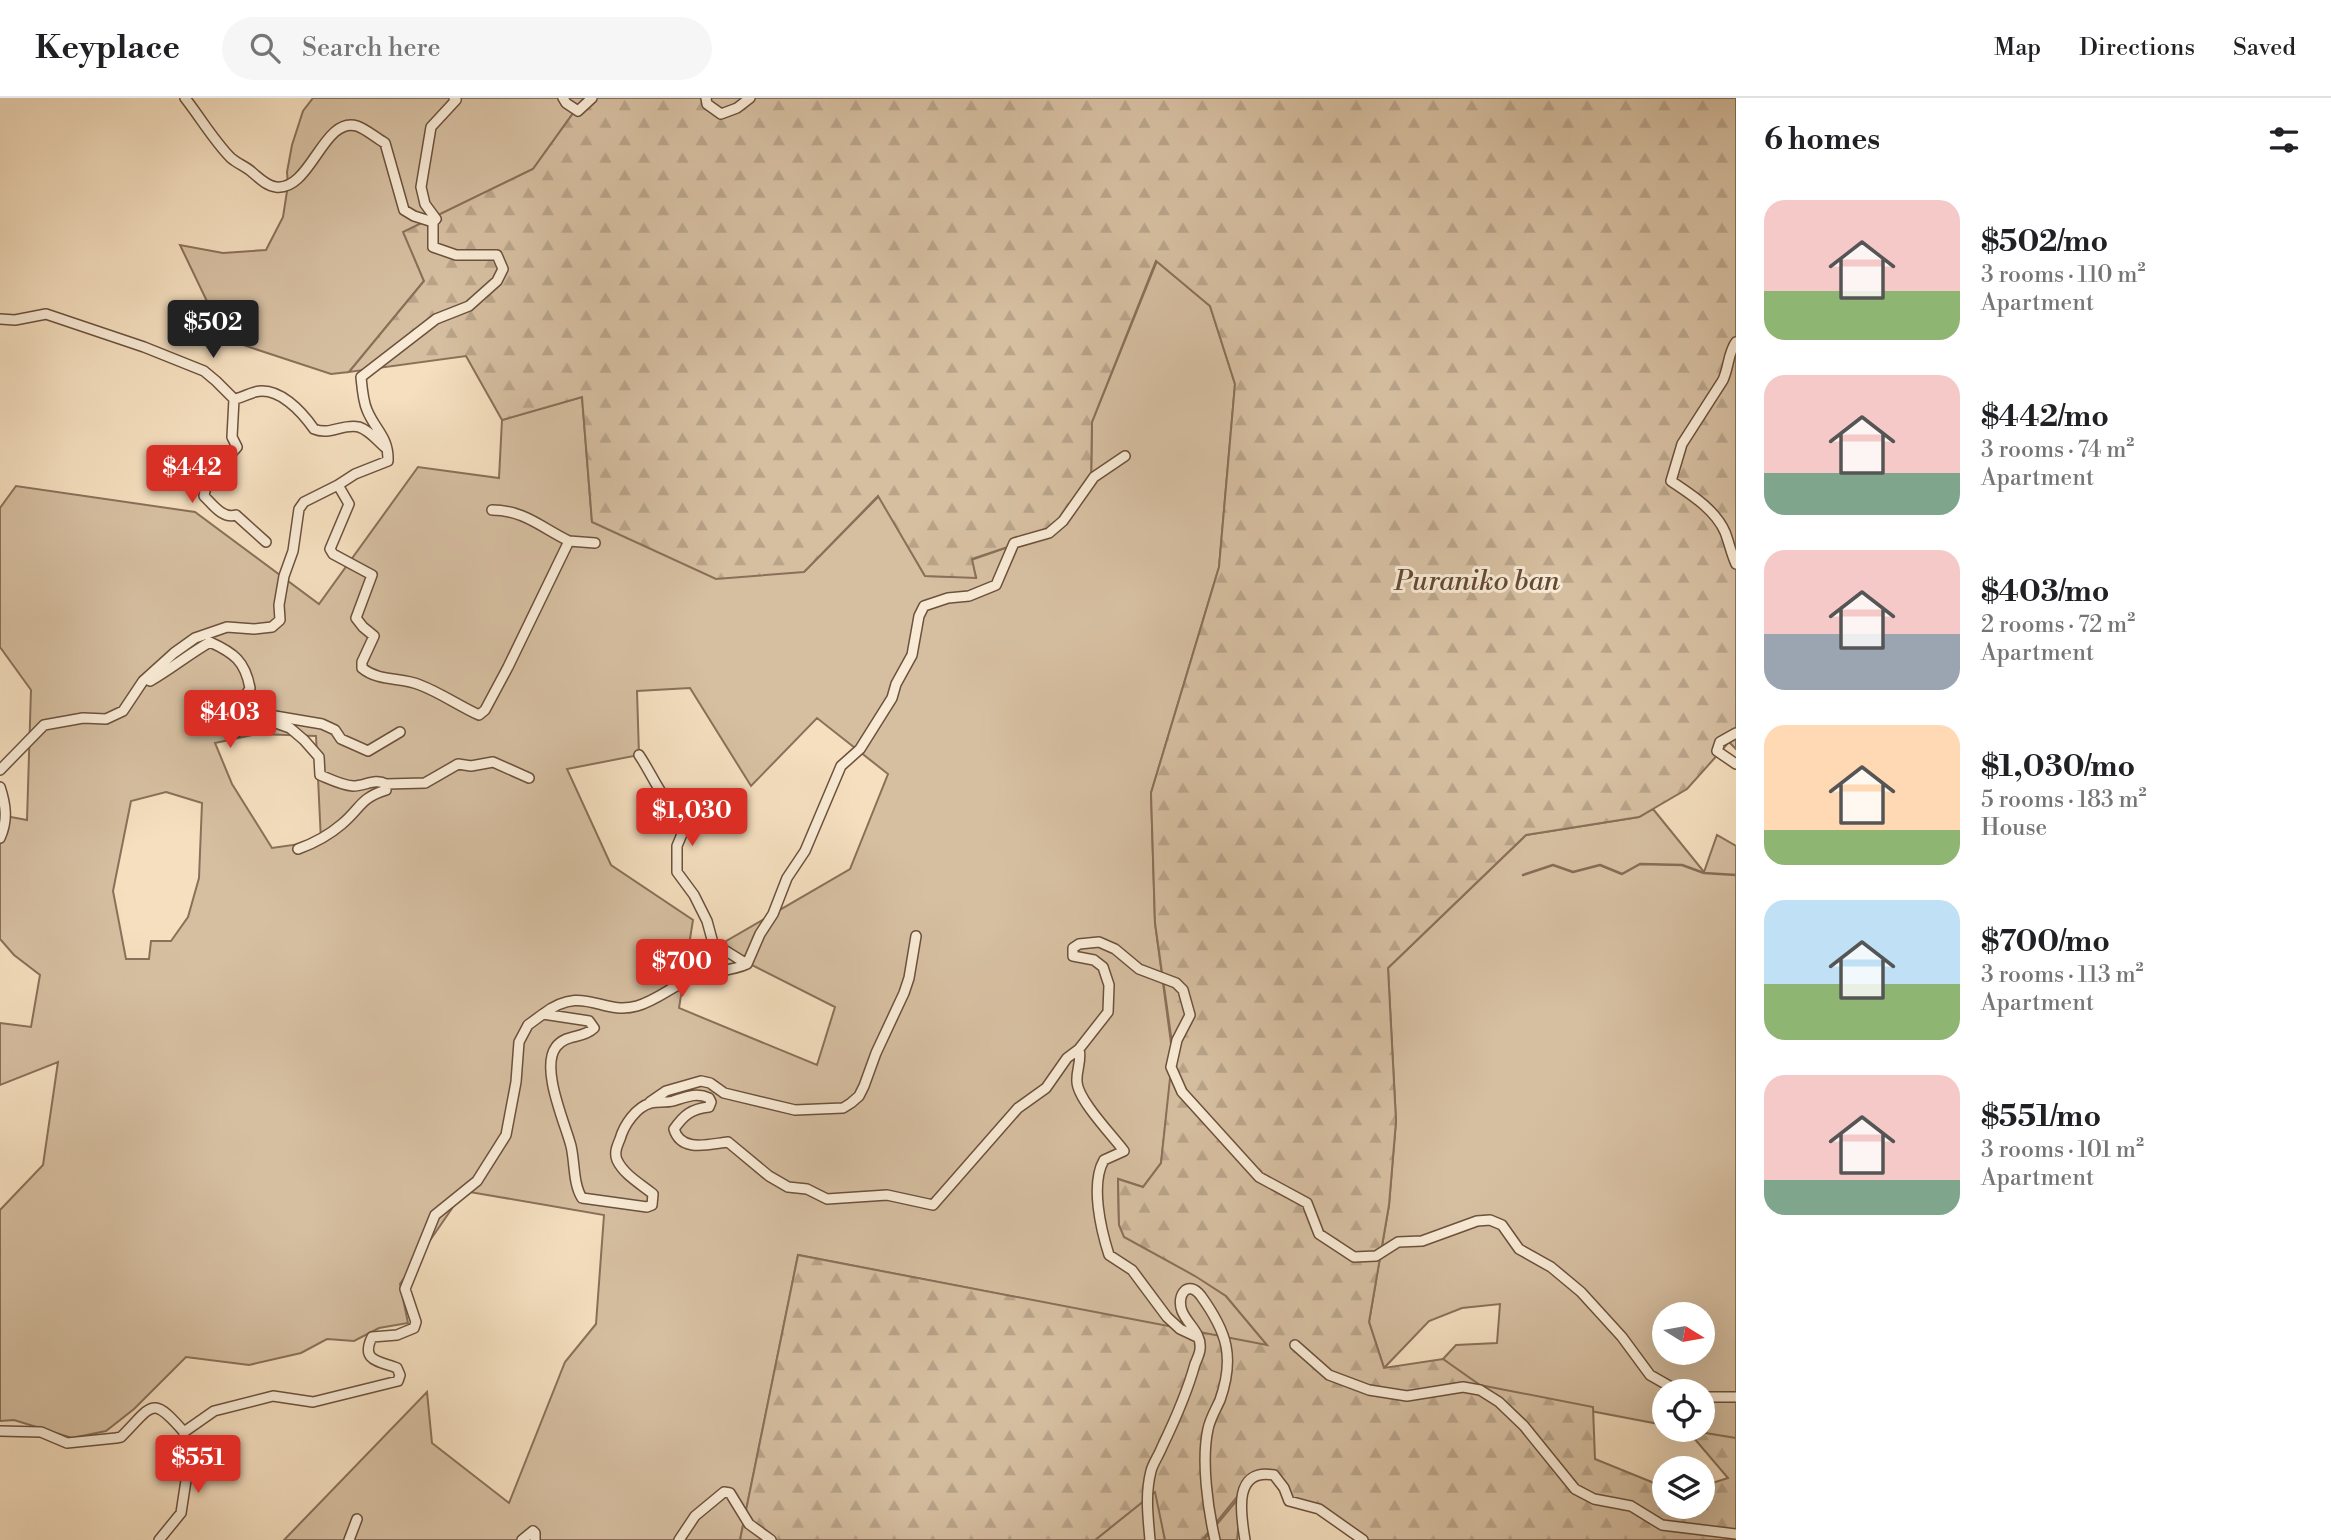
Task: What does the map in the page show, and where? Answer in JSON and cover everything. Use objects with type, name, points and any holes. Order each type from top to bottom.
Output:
[{"type":"street","points":[[184,98],[231,158],[260,181],[277,188],[295,183],[330,138],[342,127],[356,125],[385,143],[404,210],[433,222]]},
{"type":"street","points":[[0,770],[44,726],[83,718],[106,719],[123,711],[146,678],[195,638],[227,627],[272,627],[280,620],[279,605],[284,576],[293,551],[299,509],[303,502],[355,474],[388,461],[388,450],[381,431],[367,410],[361,377],[436,319],[469,306],[497,281],[503,269],[497,255],[456,256],[433,247],[433,222],[436,219],[425,204],[421,187],[431,127],[445,115],[456,100],[454,98]]},
{"type":"street","points":[[563,98],[578,111],[592,98]]},
{"type":"street","points":[[706,98],[708,104],[721,114],[737,108],[750,98]]},
{"type":"street","points":[[0,319],[15,320],[46,314],[144,347],[204,372],[234,399],[254,392],[269,392],[302,411],[314,429],[331,432],[346,426],[359,427],[369,432],[388,450]]},
{"type":"street","points":[[1736,342],[1731,349],[1728,370],[1723,380],[1682,444],[1671,481],[1716,517],[1725,531],[1736,564]]},
{"type":"street","points":[[234,399],[232,437],[237,447],[211,478],[205,487],[204,496],[225,515],[236,515],[266,541]]},
{"type":"street","points":[[184,1432],[214,1411],[273,1396],[313,1402],[391,1384],[400,1378],[397,1368],[375,1362],[369,1355],[368,1344],[372,1337],[397,1335],[414,1328],[416,1322],[405,1289],[435,1215],[477,1181],[506,1135],[516,1082],[519,1042],[528,1025],[563,1002],[579,999],[635,1007],[698,976],[747,964],[842,766],[860,749],[892,698],[896,684],[912,655],[919,616],[925,606],[935,601],[969,596],[996,584],[1014,543],[1049,533],[1063,521],[1094,477],[1125,456]]},
{"type":"street","points":[[338,485],[349,504],[330,549],[333,554],[372,575],[355,618],[374,636],[362,662],[362,668],[393,681],[416,683],[447,697],[460,708],[479,715],[485,710],[509,667],[569,541]]},
{"type":"street","points":[[492,510],[508,510],[525,516],[569,541],[595,543]]},
{"type":"street","points":[[146,678],[150,681],[210,642],[234,653],[248,676],[250,688],[231,722],[232,735],[257,721],[260,716],[269,715],[322,724],[335,730],[341,739],[368,751],[400,732]]},
{"type":"street","points":[[257,721],[290,728],[319,757],[320,775],[344,785],[356,786],[377,781],[386,784],[425,783],[458,764],[471,766],[493,762],[529,778]]},
{"type":"street","points":[[1736,733],[1720,742],[1717,751],[1736,764]]},
{"type":"street","points":[[639,755],[651,771],[656,786],[681,818],[689,821],[691,827],[682,834],[677,846],[677,872],[694,895],[707,921],[713,943],[747,964]]},
{"type":"street","points":[[298,849],[322,841],[343,824],[368,796],[386,790],[386,784]]},
{"type":"street","points":[[0,787],[5,799],[5,829],[0,838]]},
{"type":"street","points":[[543,1014],[589,1021],[594,1028],[586,1034],[563,1040],[551,1056],[554,1093],[571,1147],[578,1192],[582,1198],[647,1207],[652,1205],[653,1194],[626,1173],[615,1154],[628,1120],[666,1091],[702,1081],[724,1093],[788,1110],[843,1108],[851,1103],[864,1087],[876,1053],[904,993],[916,936]]},
{"type":"street","points":[[648,1103],[669,1102],[692,1094],[702,1094],[709,1098],[709,1107],[696,1108],[685,1114],[674,1129],[682,1142],[689,1146],[728,1142],[769,1176],[788,1187],[807,1189],[827,1199],[887,1195],[933,1205],[1018,1108],[1046,1088],[1067,1058],[1079,1049],[1108,1012],[1109,985],[1103,967],[1094,960],[1073,956],[1073,948],[1079,944],[1100,942],[1139,969],[1176,983],[1183,990],[1190,1015],[1177,1040],[1171,1067],[1182,1092],[1259,1177],[1307,1203],[1319,1234],[1354,1257],[1376,1256],[1398,1242],[1422,1241],[1477,1221],[1490,1220],[1502,1225],[1519,1249],[1551,1267],[1581,1292],[1622,1337],[1650,1376],[1656,1379]]},
{"type":"street","points":[[1079,1049],[1081,1060],[1077,1082],[1083,1101],[1124,1151],[1104,1160],[1100,1177],[1098,1203],[1109,1255],[1132,1270],[1167,1317],[1180,1329],[1199,1338]]},
{"type":"street","points":[[1150,1540],[1147,1496],[1151,1470],[1186,1395],[1200,1349],[1199,1338],[1182,1311],[1180,1296],[1188,1288],[1201,1297],[1222,1329],[1228,1349],[1226,1381],[1208,1427],[1206,1443],[1210,1510],[1215,1540]]},
{"type":"street","points":[[1295,1345],[1328,1375],[1369,1390],[1407,1396],[1463,1387],[1480,1390],[1499,1402],[1524,1426],[1575,1489],[1594,1499],[1631,1506],[1662,1525],[1736,1534]]},
{"type":"street","points":[[1715,1396],[1736,1396]]},
{"type":"street","points":[[0,1431],[41,1432],[67,1443],[116,1438],[121,1437],[150,1409],[159,1407],[164,1410],[184,1432],[183,1459],[187,1474],[181,1513],[159,1540]]},
{"type":"street","points":[[1245,1540],[1240,1505],[1244,1488],[1254,1476],[1265,1473],[1274,1475],[1290,1501],[1319,1509],[1363,1540]]},
{"type":"street","points":[[679,1540],[695,1516],[724,1492],[730,1493],[749,1524],[771,1540]]},
{"type":"street","points":[[349,1540],[357,1519]]},
{"type":"street","points":[[522,1540],[533,1531],[535,1540]]},
{"type":"green space","points":[[313,98],[584,98],[533,169],[404,232],[424,281],[349,372],[331,374],[225,339],[180,245],[223,253],[266,250],[283,217],[292,145],[303,111]]},
{"type":"green space","name":"Puraniko ban","points":[[584,98],[1736,98],[1736,749],[1729,742],[1687,789],[1639,817],[1526,835],[1388,968],[1396,1121],[1389,1205],[1369,1322],[1384,1368],[1443,1359],[1480,1385],[1593,1407],[1595,1459],[1652,1482],[1652,1519],[1715,1519],[1715,1482],[1728,1478],[1715,1463],[1715,1456],[1709,1456],[1697,1442],[1715,1442],[1715,1435],[1736,1438],[1736,1540],[1363,1540],[1319,1509],[1289,1501],[1273,1475],[1254,1476],[1202,1540],[1165,1540],[1155,1492],[1095,1540],[740,1540],[798,1255],[1267,1345],[1226,1296],[1124,1237],[1119,1225],[1118,1179],[1143,1187],[1161,1163],[1173,1050],[1155,923],[1151,793],[1219,567],[1235,384],[1210,306],[1156,261],[1092,422],[1091,482],[1049,533],[972,559],[976,578],[925,576],[878,496],[804,572],[716,579],[592,522],[582,397],[502,420],[466,356],[349,372],[424,281],[403,232],[533,169]]},
{"type":"green space","points":[[1157,261],[1210,306],[1235,384],[1219,567],[1151,793],[1155,923],[1173,1058],[1161,1163],[1143,1187],[1118,1179],[1119,1224],[1226,1296],[1268,1346],[798,1255],[740,1540],[284,1540],[427,1392],[432,1443],[509,1503],[565,1362],[596,1324],[604,1215],[464,1191],[400,1284],[408,1323],[379,1328],[354,1341],[327,1339],[301,1353],[249,1365],[186,1357],[134,1409],[106,1431],[72,1438],[14,1420],[0,1421],[0,1210],[43,1165],[58,1062],[0,1085],[0,1023],[31,1027],[40,975],[14,955],[0,939],[0,815],[27,820],[31,690],[0,647],[0,508],[16,486],[195,512],[319,604],[418,467],[499,478],[502,420],[582,397],[592,522],[805,571],[879,496],[925,576],[976,577],[971,560],[1049,533],[1091,482],[1092,422]],"holes":[[[690,688],[751,786],[817,718],[888,774],[850,869],[716,947],[835,1007],[817,1065],[679,1008],[693,920],[611,865],[567,769],[639,755],[637,691]],[[257,734],[316,736],[321,841],[272,848],[232,784],[215,743]],[[166,792],[202,803],[199,878],[188,917],[171,941],[151,941],[149,959],[126,959],[113,891],[131,801]]]},
{"type":"green space","points":[[1653,809],[1704,872],[1717,835],[1736,846],[1736,1439],[1715,1435],[1715,1379],[1652,1379],[1652,1423],[1480,1390],[1443,1359],[1456,1345],[1497,1343],[1500,1304],[1462,1308],[1429,1321],[1384,1368],[1369,1322],[1389,1205],[1396,1121],[1388,968],[1526,835],[1639,817]]},
{"type":"green space","points":[[1156,1491],[1165,1540],[1095,1540]]},
{"type":"green space","points":[[1242,1494],[1237,1540],[1204,1540]]},
{"type":"waterway","points":[[1523,875],[1553,865],[1573,872],[1600,865],[1622,874],[1640,864],[1682,865],[1704,873],[1736,875]]}]
